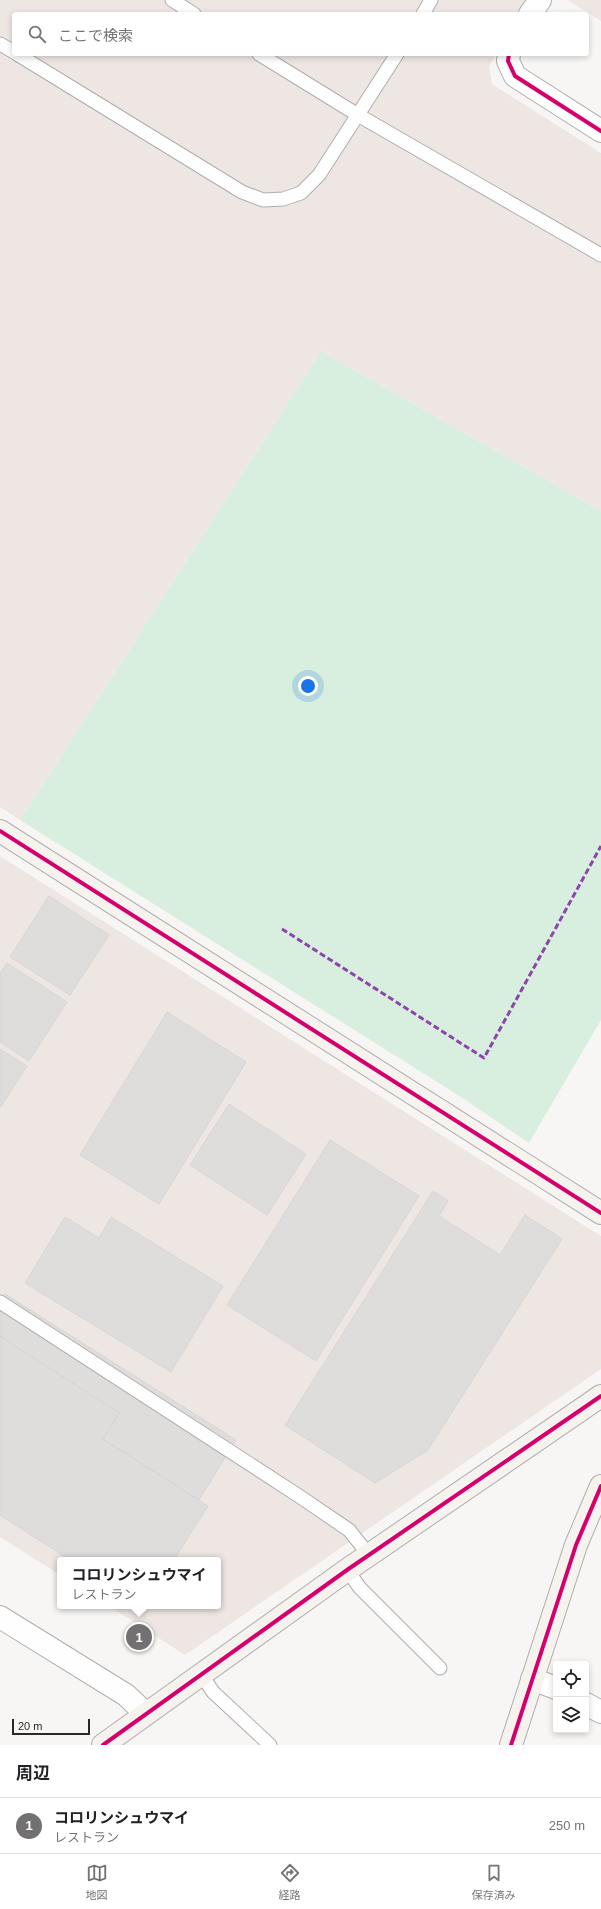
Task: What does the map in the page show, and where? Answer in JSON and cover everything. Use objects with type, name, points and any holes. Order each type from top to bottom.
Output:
[{"type":"street","points":[[531,12],[540,0]]},
{"type":"street","points":[[509,56],[508,61],[515,76],[601,131]]},
{"type":"street","points":[[0,831],[601,1213]]},
{"type":"street","points":[[103,1745],[145,1713],[347,1570],[601,1396]]},
{"type":"street","points":[[511,1745],[576,1544],[601,1486]]},
{"type":"street","points":[[0,1617],[126,1695],[145,1713]]},
{"type":"street","points":[[532,1679],[553,1687]]},
{"type":"street","points":[[589,1706],[601,1712]]},
{"type":"lane","points":[[172,0],[191,12]]},
{"type":"lane","points":[[423,12],[431,0]]},
{"type":"lane","points":[[0,44],[12,51]]},
{"type":"lane","points":[[20,56],[242,192],[262,200],[283,199],[301,193],[319,174],[396,56]]},
{"type":"lane","points":[[262,56],[358,115],[601,255]]},
{"type":"lane","points":[[0,1302],[349,1530],[369,1555]]},
{"type":"lane","points":[[347,1570],[360,1588],[440,1668]]},
{"type":"lane","points":[[201,1674],[213,1692],[270,1745]]},
{"type":"shaded area","points":[[0,0],[528,0],[521,12],[12,12],[12,56],[495,56],[489,67],[492,84],[601,153],[601,511],[321,351],[20,820],[0,807]]},
{"type":"shaded area","points":[[568,0],[601,0],[601,21]]},
{"type":"shaded area","points":[[0,856],[601,1236],[601,1369],[185,1655],[114,1609],[221,1609],[221,1557],[57,1557],[57,1573],[0,1537]]},
{"type":"green space","points":[[321,351],[601,511],[601,1020],[529,1143],[461,1097],[20,820]]},
{"type":"building","points":[[49,896],[109,935],[70,995],[10,957]]},
{"type":"building","points":[[7,963],[67,1002],[29,1061],[0,1042],[0,974]]},
{"type":"building","points":[[167,1012],[246,1062],[159,1204],[80,1155]]},
{"type":"building","points":[[0,1049],[27,1066],[0,1108]]},
{"type":"building","points":[[229,1104],[306,1154],[267,1215],[190,1165]]},
{"type":"building","points":[[330,1140],[419,1196],[316,1361],[227,1305]]},
{"type":"building","points":[[433,1191],[448,1201],[439,1216],[500,1255],[525,1215],[562,1239],[428,1450],[375,1483],[285,1425]]},
{"type":"building","points":[[65,1217],[99,1238],[111,1217],[223,1286],[171,1372],[25,1283]]},
{"type":"building","points":[[5,1294],[236,1440],[199,1500],[103,1439],[119,1413],[0,1336],[0,1300]]},
{"type":"building","points":[[0,1336],[119,1413],[103,1439],[208,1506],[176,1557],[65,1557],[0,1515]]},
{"type":"marked path","points":[[282,929],[484,1058],[601,846]]},
{"type":"cycle path","points":[[509,56],[508,61],[515,76],[601,131]]},
{"type":"cycle path","points":[[0,831],[601,1213]]},
{"type":"cycle path","points":[[103,1745],[347,1570],[601,1396]]},
{"type":"cycle path","points":[[511,1745],[576,1545],[601,1486]]},
{"type":"place","name":"コロリンシュウマイ","points":[[139,1637]]}]
